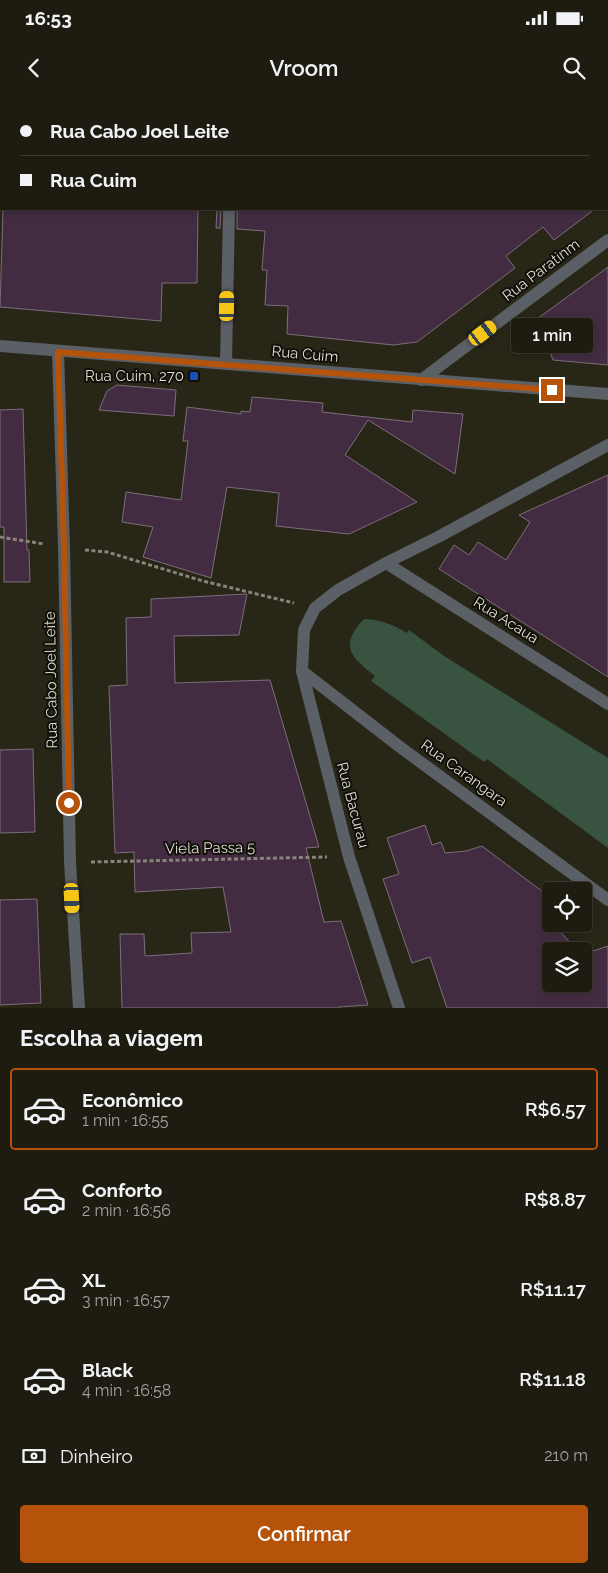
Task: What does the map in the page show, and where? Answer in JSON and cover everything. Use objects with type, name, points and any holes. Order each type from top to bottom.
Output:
[{"type":"street","points":[[226,364],[229,210]]},
{"type":"street","name":"Rua Paratinm","points":[[421,380],[608,240]]},
{"type":"street","name":"Rua Cuim","points":[[0,346],[608,394]]},
{"type":"street","name":"Rua Cabo Joel Leite","points":[[58,352],[70,862],[78,1008]]},
{"type":"street","points":[[315,608],[338,590],[386,563],[608,445]]},
{"type":"street","name":"Rua Acaua","points":[[386,563],[608,704]]},
{"type":"street","name":"Rua Bacurau","points":[[315,608],[304,630],[302,671],[349,857],[398,1008]]},
{"type":"street","name":"Rua Carangara","points":[[302,671],[400,747],[608,900]]},
{"type":"path","points":[[0,537],[107,552],[203,581],[315,608]]},
{"type":"path","name":"Viela Passa 5","points":[[70,862],[349,857]]},
{"type":"green space","points":[[364,619],[386,623],[407,633],[409,630],[444,656],[608,758],[608,848],[487,759],[484,762],[371,681],[375,676],[359,663],[351,650],[350,643],[356,628]]},
{"type":"building","points":[[3,210],[198,210],[197,283],[162,283],[161,321],[0,307]]},
{"type":"building","points":[[217,210],[221,210],[220,228],[216,228]]},
{"type":"building","points":[[237,210],[594,210],[554,240],[543,227],[506,256],[515,268],[417,342],[393,345],[287,334],[288,306],[265,305],[267,270],[262,270],[265,231],[237,229]]},
{"type":"building","points":[[608,267],[608,365],[553,360],[537,319]]},
{"type":"building","points":[[117,385],[176,390],[174,416],[99,410],[107,391]]},
{"type":"building","points":[[252,397],[323,403],[322,412],[412,422],[413,410],[463,414],[455,474],[368,420],[345,455],[417,502],[349,534],[276,526],[279,493],[227,487],[211,578],[143,557],[153,527],[122,522],[126,492],[181,500],[188,441],[183,441],[187,407],[241,414],[241,411],[250,412]]},
{"type":"building","points":[[23,409],[27,550],[29,550],[30,582],[4,582],[4,527],[0,527],[0,410]]},
{"type":"building","points":[[608,475],[608,677],[439,569],[454,545],[469,555],[478,542],[506,560],[530,522],[519,515]]},
{"type":"building","points":[[247,594],[239,635],[174,636],[175,683],[270,680],[319,847],[306,848],[324,922],[341,921],[368,1005],[339,1008],[122,1008],[120,934],[144,934],[145,956],[192,953],[191,933],[231,932],[223,887],[135,892],[134,852],[115,853],[109,686],[127,685],[126,618],[151,617],[151,599]]},
{"type":"building","points":[[33,749],[35,832],[0,833],[0,750]]},
{"type":"building","points":[[425,825],[432,845],[441,842],[445,853],[466,851],[482,846],[542,891],[542,932],[560,932],[570,942],[542,942],[542,992],[592,992],[592,951],[608,946],[608,1008],[447,1008],[430,957],[412,963],[383,879],[399,874],[387,838]]},
{"type":"building","points":[[37,899],[41,1003],[0,1005],[0,900]]},
{"type":"place","name":"Rua Cuim, 270","points":[[194,376]]},
{"type":"route","points":[[69,803],[58,352],[552,390]]}]
